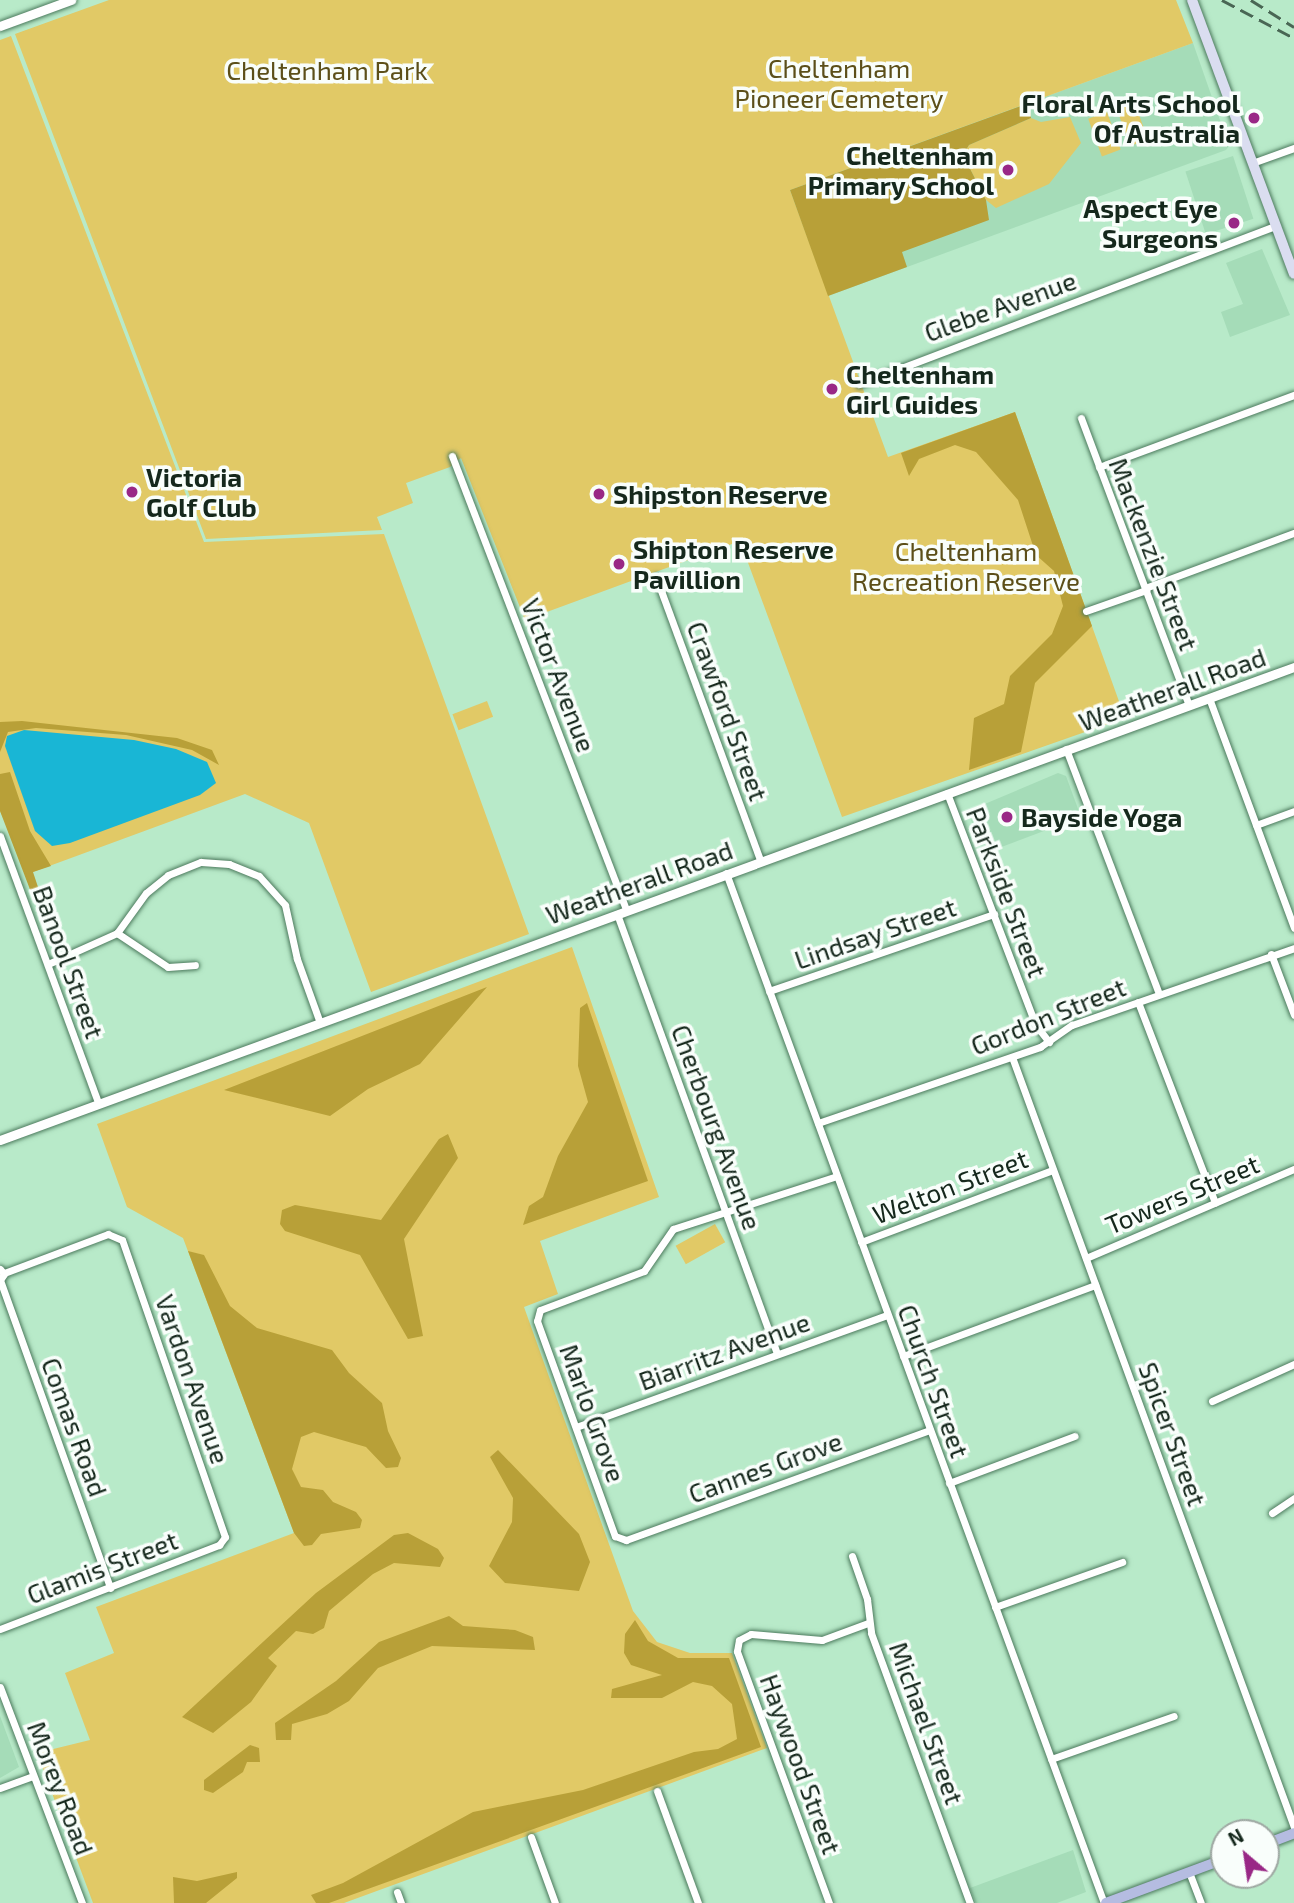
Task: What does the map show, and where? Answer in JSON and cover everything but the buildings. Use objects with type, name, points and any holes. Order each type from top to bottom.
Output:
[{"type":"main road","points":[[1192,0],[1294,274]]},
{"type":"main road","points":[[1105,1903],[1210,1864]]},
{"type":"street","points":[[0,26],[71,0]]},
{"type":"street","points":[[1252,163],[1294,148]]},
{"type":"street","name":"Glebe Avenue","points":[[859,384],[1276,226]]},
{"type":"street","points":[[1099,467],[1294,395]]},
{"type":"street","name":"Mackenzie Street","points":[[1081,418],[1189,705]]},
{"type":"street","name":"Victor Avenue","points":[[452,456],[621,912]]},
{"type":"street","points":[[1086,611],[1294,533]]},
{"type":"street","name":"Crawford Street","points":[[656,577],[760,860]]},
{"type":"street","name":"Weatherall Road","points":[[0,1140],[1294,667]]},
{"type":"street","points":[[1209,698],[1294,928]]},
{"type":"street","points":[[1066,749],[1159,994]]},
{"type":"street","name":"Parkside Street","points":[[947,793],[1035,1024],[1049,1042]]},
{"type":"street","points":[[1256,825],[1294,811]]},
{"type":"street","name":"Banool Street","points":[[0,836],[98,1103]]},
{"type":"street","points":[[48,964],[117,933],[146,893],[176,870],[209,862],[244,869],[271,887],[289,913],[297,959],[320,1023]]},
{"type":"street","name":"Church Street","points":[[726,873],[1105,1903]]},
{"type":"street","name":"Cherbourg Avenue","points":[[621,912],[777,1354]]},
{"type":"street","name":"Lindsay Street","points":[[769,991],[994,914]]},
{"type":"street","points":[[117,933],[168,967],[195,965]]},
{"type":"street","name":"Gordon Street","points":[[818,1124],[1012,1057],[1049,1042],[1066,1027],[1294,948]]},
{"type":"street","points":[[1271,954],[1294,1015]]},
{"type":"street","points":[[1138,1002],[1215,1203]]},
{"type":"street","name":"Spicer Street","points":[[1012,1057],[1294,1826]]},
{"type":"street","name":"Towers Street","points":[[1086,1258],[1294,1169]]},
{"type":"street","name":"Welton Street","points":[[861,1242],[1053,1170]]},
{"type":"street","points":[[726,1210],[837,1176]]},
{"type":"street","name":"Marlo Grove","points":[[615,1536],[537,1321],[544,1307],[644,1271],[668,1233],[726,1210]]},
{"type":"street","name":"Vardon Avenue","points":[[1,1274],[108,1234],[123,1243],[224,1531],[219,1545]]},
{"type":"street","name":"Comas Road","points":[[1,1274],[110,1588]]},
{"type":"street","points":[[903,1356],[1096,1285]]},
{"type":"street","name":"Biarritz Avenue","points":[[576,1427],[887,1315]]},
{"type":"street","points":[[1212,1401],[1294,1364]]},
{"type":"street","name":"Cannes Grove","points":[[615,1536],[625,1540],[930,1430]]},
{"type":"street","points":[[949,1483],[1075,1436]]},
{"type":"street","points":[[1272,1513],[1294,1498]]},
{"type":"street","name":"Glamis Street","points":[[0,1628],[219,1545]]},
{"type":"street","name":"Michael Street","points":[[852,1556],[867,1599],[868,1623],[970,1903]]},
{"type":"street","points":[[995,1607],[1122,1562]]},
{"type":"street","name":"Haywood Street","points":[[829,1903],[737,1651],[739,1640],[751,1634],[822,1640],[868,1623]]},
{"type":"street","name":"Morey Road","points":[[0,1687],[82,1903]]},
{"type":"street","points":[[1051,1759],[1174,1716]]},
{"type":"street","points":[[0,1788],[33,1776]]},
{"type":"street","points":[[657,1791],[698,1903]]},
{"type":"street","points":[[531,1837],[555,1903]]},
{"type":"street","points":[[1189,1872],[1201,1903]]},
{"type":"street","points":[[397,1892],[401,1903]]},
{"type":"shaded area","name":"Cheltenham Primary School","points":[[1193,43],[1229,146],[1226,150],[828,296],[790,190]]},
{"type":"shaded area","points":[[1029,103],[1031,118],[969,145],[963,155],[986,200],[989,220],[902,252],[907,267],[828,296],[790,190]]},
{"type":"shaded area","points":[[1233,156],[1253,219],[1206,234],[1185,171]]},
{"type":"shaded area","points":[[1262,249],[1290,315],[1230,337],[1221,312],[1243,304],[1226,263]]},
{"type":"shaded area","points":[[1015,412],[1092,626],[1035,683],[1021,752],[969,770],[974,718],[1004,704],[1010,676],[1052,634],[1063,606],[1054,571],[1036,555],[1018,500],[976,452],[955,445],[919,459],[909,476],[901,453]]},
{"type":"shaded area","points":[[22,721],[177,738],[212,750],[219,765],[192,750],[126,735],[36,728],[8,732],[0,752],[0,722]]},
{"type":"shaded area","points":[[10,772],[30,831],[51,866],[33,872],[40,893],[34,900],[0,811],[0,774]]},
{"type":"shaded area","points":[[1058,773],[1066,776],[1081,817],[983,854],[968,811]]},
{"type":"shaded area","points":[[487,987],[420,1064],[368,1089],[330,1116],[224,1090]]},
{"type":"shaded area","points":[[587,1003],[648,1181],[523,1225],[529,1206],[543,1197],[558,1156],[588,1102],[578,1066],[580,1008]]},
{"type":"shaded area","points":[[448,1134],[458,1158],[404,1239],[423,1336],[408,1339],[360,1255],[285,1231],[280,1224],[282,1210],[295,1205],[381,1220],[439,1139]]},
{"type":"shaded area","points":[[188,1251],[204,1255],[230,1306],[257,1328],[332,1350],[349,1373],[382,1403],[388,1431],[401,1458],[398,1467],[386,1468],[366,1447],[314,1432],[301,1437],[292,1469],[301,1487],[323,1490],[333,1502],[356,1512],[362,1520],[360,1528],[321,1534],[312,1545],[304,1546],[294,1533]]},
{"type":"shaded area","points":[[498,1450],[579,1534],[590,1562],[579,1591],[505,1583],[489,1566],[512,1522],[513,1498],[490,1457]]},
{"type":"shaded area","points":[[408,1533],[438,1549],[444,1558],[440,1567],[394,1563],[373,1574],[329,1611],[324,1628],[313,1634],[296,1631],[268,1658],[277,1666],[251,1702],[213,1733],[182,1717],[316,1593],[394,1535]]},
{"type":"shaded area","points":[[449,1616],[463,1626],[515,1630],[533,1637],[535,1650],[432,1646],[378,1668],[349,1701],[327,1714],[292,1724],[291,1740],[276,1740],[275,1723],[336,1681],[379,1642]]},
{"type":"shaded area","points":[[635,1620],[648,1641],[678,1658],[729,1658],[761,1747],[329,1903],[316,1903],[311,1895],[343,1883],[473,1812],[583,1790],[694,1752],[718,1749],[737,1739],[732,1704],[712,1686],[693,1682],[662,1698],[611,1698],[612,1689],[662,1675],[631,1665],[624,1653],[625,1634]]},
{"type":"shaded area","points":[[0,1716],[19,1767],[0,1778]]},
{"type":"shaded area","points":[[250,1745],[259,1748],[260,1762],[247,1762],[243,1772],[213,1793],[204,1790],[204,1780]]},
{"type":"shaded area","points":[[1073,1850],[1086,1892],[1057,1903],[976,1903],[970,1888]]},
{"type":"shaded area","points":[[237,1872],[237,1878],[206,1903],[174,1903],[173,1877],[197,1881]]},
{"type":"green space","points":[[109,0],[1176,0],[1193,43],[790,190],[888,457],[1015,412],[1125,718],[842,817],[740,541],[525,620],[461,458],[450,467],[406,483],[413,503],[377,517],[382,530],[206,539],[15,34]]},
{"type":"green space","name":"Victoria Golf Club","points":[[11,36],[204,542],[384,534],[529,934],[371,992],[309,823],[245,794],[33,872],[9,831],[0,811],[0,40]]},
{"type":"green space","points":[[1134,101],[1148,140],[1130,146],[1116,107]]},
{"type":"green space","points":[[1107,112],[1121,150],[1102,156],[1088,119]]},
{"type":"green space","points":[[1070,117],[1081,143],[1049,184],[996,208],[986,200],[963,155],[969,145],[1031,118],[1041,122]]},
{"type":"green space","points":[[487,701],[493,717],[459,730],[452,714]]},
{"type":"green space","points":[[572,947],[659,1197],[540,1241],[558,1294],[524,1307],[633,1611],[657,1642],[690,1653],[732,1653],[767,1748],[344,1903],[93,1903],[37,1753],[90,1740],[65,1673],[114,1653],[96,1607],[294,1533],[183,1238],[127,1207],[97,1124]]},
{"type":"green space","points":[[715,1224],[725,1242],[686,1264],[676,1246]]},
{"type":"water","points":[[24,730],[134,740],[176,749],[207,762],[216,783],[200,795],[70,843],[52,846],[35,831],[5,746],[7,736]]},
{"type":"railway","points":[[1222,0],[1294,38]]},
{"type":"railway","points":[[1251,0],[1294,27]]},
{"type":"place","name":"Floral Arts School Of Australia","points":[[1254,118]]},
{"type":"place","name":"Cheltenham Primary School","points":[[1008,170]]},
{"type":"place","name":"Aspect Eye Surgeons","points":[[1234,223]]},
{"type":"place","name":"Cheltenham Girl Guides","points":[[832,389]]},
{"type":"place","name":"Victoria Golf Club","points":[[132,492]]},
{"type":"place","name":"Shipston Reserve","points":[[599,494]]},
{"type":"place","name":"Shipton Reserve Pavillion","points":[[619,564]]},
{"type":"place","name":"Bayside Yoga","points":[[1007,817]]},
{"type":"park label","name":"Cheltenham Park","points":[[327,70]]},
{"type":"park label","name":"Cheltenham Pioneer Cemetery","points":[[839,83]]},
{"type":"park label","name":"Cheltenham Recreation Reserve","points":[[966,566]]}]
